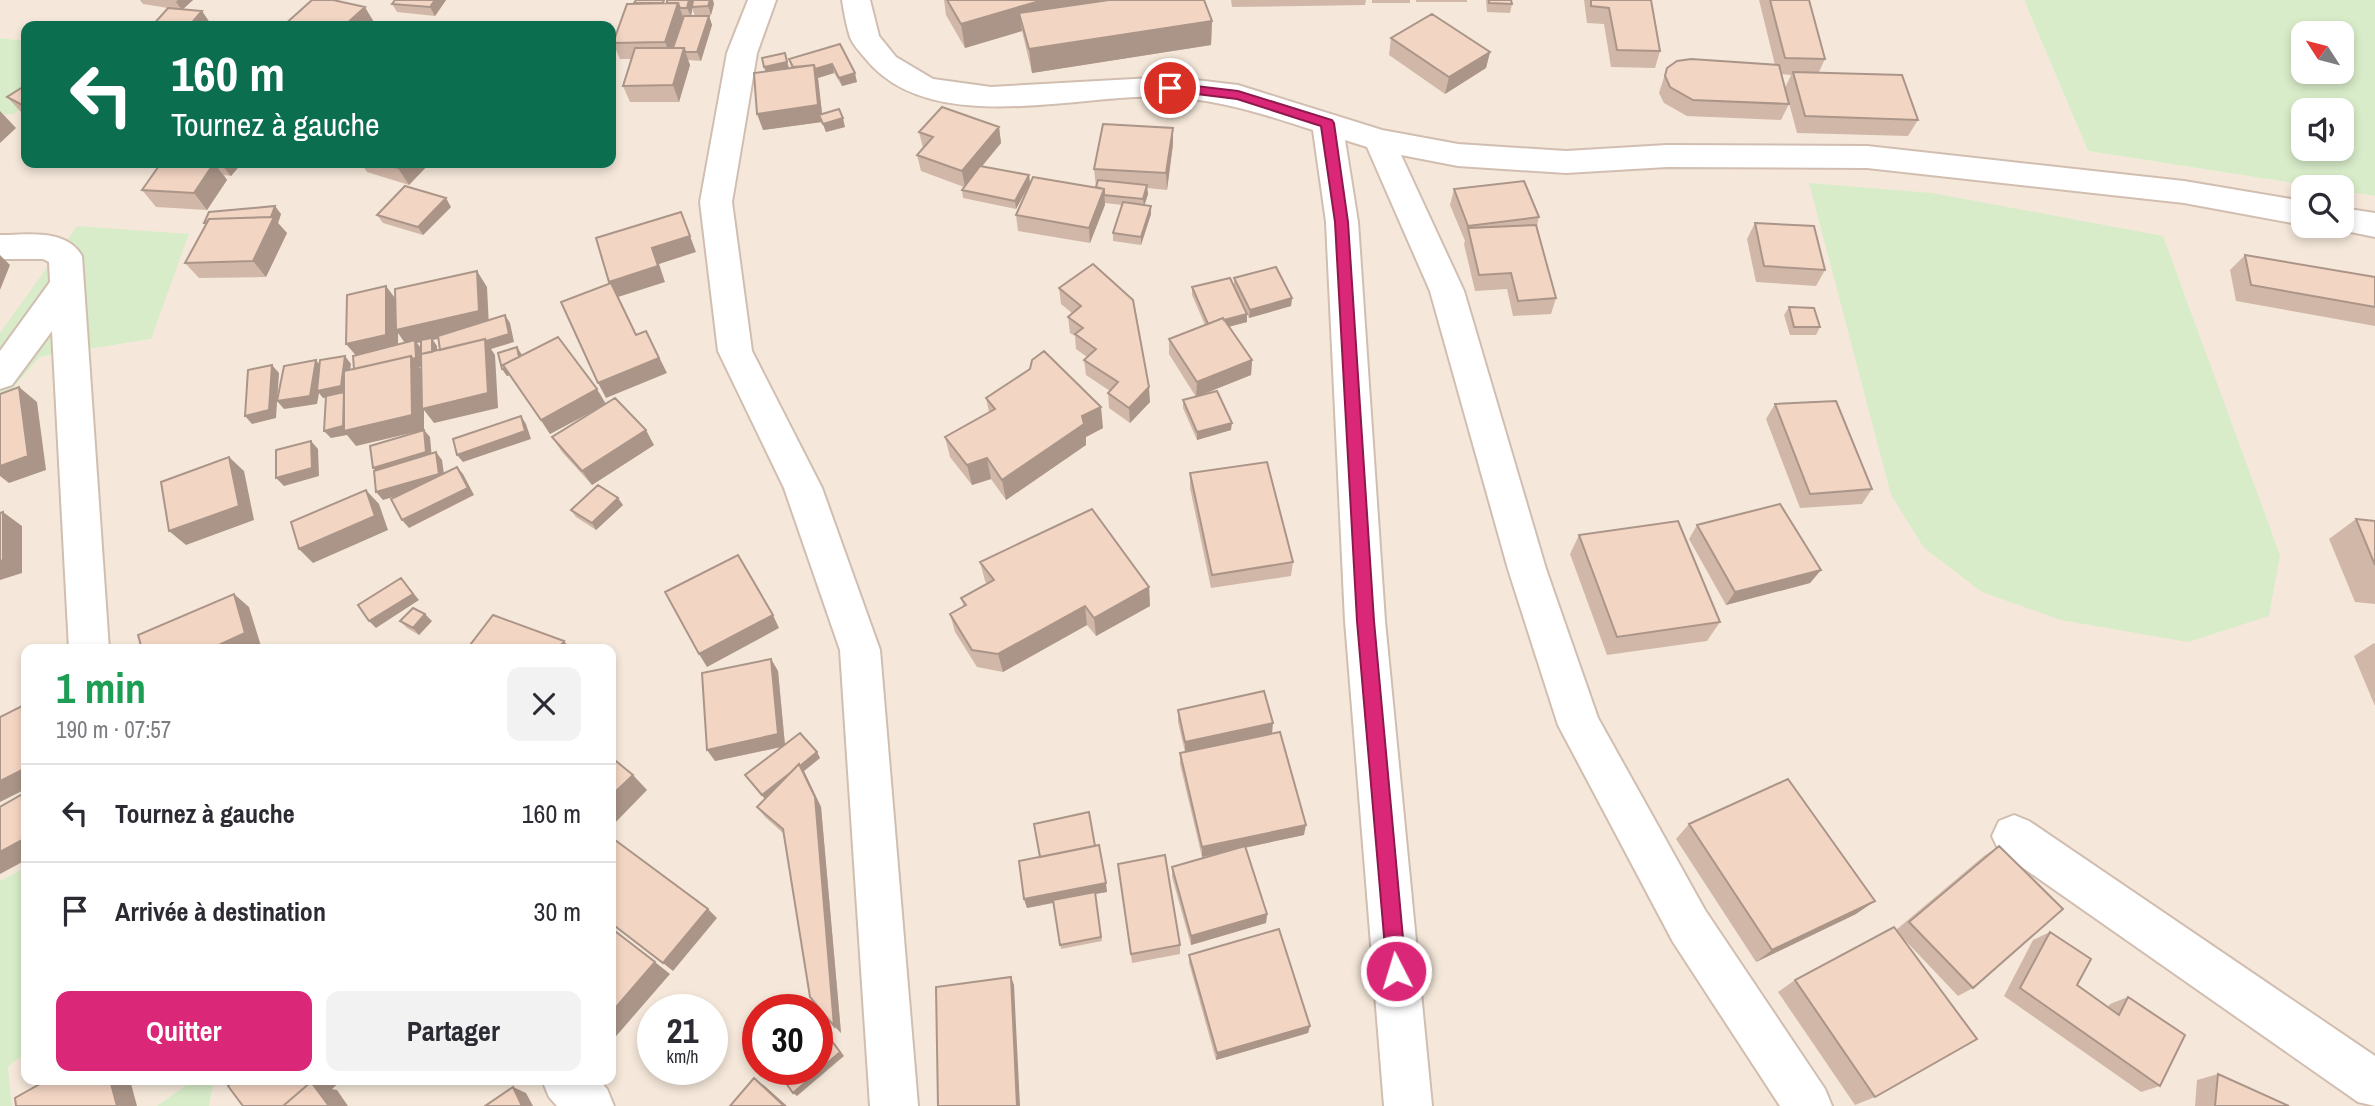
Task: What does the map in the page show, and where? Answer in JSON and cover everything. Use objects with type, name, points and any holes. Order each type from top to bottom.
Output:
[{"type":"street","points":[[762,0],[741,53],[716,202],[735,351],[803,488],[860,650],[894,1106]]},
{"type":"street","points":[[856,0],[865,38],[886,64],[926,88],[991,97],[1170,88],[1238,95],[1379,140],[1458,155],[1566,162],[1667,156],[1867,157],[2184,192],[2291,211]]},
{"type":"street","points":[[1327,123],[1342,222],[1365,621],[1408,1106]]},
{"type":"street","points":[[1379,140],[1447,290],[1527,569],[1579,726],[1689,926],[1808,1106]]},
{"type":"street","points":[[2354,221],[2375,225]]},
{"type":"street","points":[[0,247],[49,247],[65,256],[89,644]]},
{"type":"street","points":[[0,375],[15,358],[67,283]]},
{"type":"street","points":[[2014,836],[2375,1084]]},
{"type":"street","points":[[571,1085],[590,1106]]},
{"type":"shaded area","points":[[0,0],[2024,0],[2088,151],[2291,183],[2291,238],[2354,238],[2354,193],[2375,196],[2375,1106],[209,1106],[213,1085],[616,1085],[616,644],[21,644],[21,870],[0,881],[0,403],[40,357],[151,339],[9,323],[0,333],[0,115],[21,105],[21,168],[616,168],[616,21],[21,21],[21,40],[0,38]]},
{"type":"shaded area","points":[[21,1057],[21,1085],[186,1085],[157,1106],[12,1106],[8,1067]]},
{"type":"green space","points":[[2024,0],[2375,0],[2375,196],[2354,193],[2354,175],[2291,175],[2291,183],[2088,151]]},
{"type":"green space","points":[[0,38],[21,40],[21,108],[14,114],[0,115]]},
{"type":"green space","points":[[1809,183],[1932,193],[2163,236],[2280,555],[2269,616],[2188,642],[2061,620],[1982,592],[1924,548],[1891,495]]},
{"type":"green space","points":[[77,226],[189,234],[151,339],[40,357],[0,403],[0,333]]},
{"type":"green space","points":[[21,870],[21,1057],[8,1067],[12,1106],[0,1106],[0,881]]},
{"type":"green space","points":[[186,1085],[213,1085],[209,1106],[157,1106]]},
{"type":"building","points":[[312,0],[333,0],[365,7],[350,21],[289,21]]},
{"type":"building","points":[[395,0],[435,0],[430,7],[392,4]]},
{"type":"building","points":[[636,0],[664,0],[663,3],[634,3]]},
{"type":"building","points":[[667,0],[689,0],[687,8],[680,8],[678,3],[667,3]]},
{"type":"building","points":[[693,0],[710,0],[708,6],[692,7]]},
{"type":"building","points":[[947,0],[1043,0],[961,24]]},
{"type":"building","points":[[1109,0],[1204,0],[1212,21],[1029,49],[1019,13]]},
{"type":"building","points":[[1489,0],[1511,0],[1512,4],[1489,3]]},
{"type":"building","points":[[1591,0],[1651,0],[1660,51],[1617,50],[1609,8],[1591,6]]},
{"type":"building","points":[[1770,0],[1809,0],[1825,59],[1785,58]]},
{"type":"building","points":[[678,3],[665,42],[616,43],[616,35],[627,4]]},
{"type":"building","points":[[168,8],[202,11],[193,21],[156,21]]},
{"type":"building","points":[[1432,14],[1490,52],[1449,77],[1391,38]]},
{"type":"building","points":[[684,16],[709,16],[697,52],[673,48]]},
{"type":"building","points":[[840,44],[855,73],[839,78],[832,64],[815,69],[814,65],[793,67],[789,59]]},
{"type":"building","points":[[635,48],[684,48],[673,85],[623,86]]},
{"type":"building","points":[[785,53],[787,62],[764,67],[762,58]]},
{"type":"building","points":[[1691,59],[1779,65],[1789,104],[1693,100],[1670,87],[1665,76],[1667,68],[1677,61]]},
{"type":"building","points":[[814,65],[818,105],[757,114],[754,73]]},
{"type":"building","points":[[1793,72],[1902,75],[1918,120],[1805,116]]},
{"type":"building","points":[[21,88],[21,104],[7,97]]},
{"type":"building","points":[[942,107],[999,127],[962,171],[917,155],[933,137],[919,132]]},
{"type":"building","points":[[839,109],[843,118],[823,124],[819,115]]},
{"type":"building","points":[[1103,124],[1173,128],[1166,173],[1094,169]]},
{"type":"building","points":[[980,166],[1029,175],[1015,201],[962,190]]},
{"type":"building","points":[[157,168],[211,168],[194,193],[142,190]]},
{"type":"building","points":[[1033,177],[1104,189],[1089,228],[1016,215]]},
{"type":"building","points":[[1098,180],[1147,185],[1143,199],[1104,195],[1104,189],[1096,187]]},
{"type":"building","points":[[1524,181],[1539,217],[1468,226],[1454,189]]},
{"type":"building","points":[[405,186],[446,198],[418,227],[377,215]]},
{"type":"building","points":[[1123,202],[1151,206],[1141,237],[1113,233]]},
{"type":"building","points":[[275,206],[271,217],[209,219],[204,223],[209,212]]},
{"type":"building","points":[[681,212],[690,236],[652,248],[658,266],[609,282],[596,238]]},
{"type":"building","points":[[274,217],[253,261],[185,263],[209,219]]},
{"type":"building","points":[[1755,223],[1814,226],[1825,270],[1764,266]]},
{"type":"building","points":[[1536,225],[1556,298],[1518,301],[1511,273],[1479,275],[1468,228]]},
{"type":"building","points":[[2245,255],[2375,277],[2375,307],[2251,285]]},
{"type":"building","points":[[1093,264],[1133,300],[1149,387],[1129,408],[1108,393],[1118,382],[1084,360],[1096,349],[1075,334],[1083,328],[1068,317],[1081,306],[1059,288]]},
{"type":"building","points":[[1276,267],[1292,298],[1250,310],[1234,278]]},
{"type":"building","points":[[477,271],[479,311],[396,330],[395,289]]},
{"type":"building","points":[[1230,278],[1247,314],[1208,324],[1192,287]]},
{"type":"building","points":[[611,283],[636,335],[646,331],[659,358],[598,383],[561,302]]},
{"type":"building","points":[[386,286],[386,335],[346,344],[347,295]]},
{"type":"building","points":[[1789,307],[1814,308],[1820,327],[1794,327]]},
{"type":"building","points":[[505,315],[509,334],[440,350],[438,336]]},
{"type":"building","points":[[1223,318],[1252,360],[1197,382],[1169,339]]},
{"type":"building","points":[[558,337],[597,389],[541,420],[503,365]]},
{"type":"building","points":[[432,338],[432,352],[421,354],[421,340]]},
{"type":"building","points":[[485,339],[488,393],[422,409],[421,354]]},
{"type":"building","points":[[415,340],[416,358],[411,356],[354,369],[353,356]]},
{"type":"building","points":[[517,347],[519,357],[503,365],[505,368],[502,369],[498,353]]},
{"type":"building","points":[[1044,351],[1101,407],[1082,416],[1084,424],[1002,480],[987,458],[967,465],[945,437],[995,409],[986,398],[1030,369],[1032,360]]},
{"type":"building","points":[[345,356],[341,386],[317,391],[320,360]]},
{"type":"building","points":[[411,356],[412,415],[344,431],[344,371]]},
{"type":"building","points":[[316,360],[310,396],[277,401],[284,366]]},
{"type":"building","points":[[272,365],[269,410],[245,416],[248,370]]},
{"type":"building","points":[[19,387],[28,456],[0,466],[0,394]]},
{"type":"building","points":[[1217,391],[1232,423],[1197,432],[1183,400]]},
{"type":"building","points":[[344,392],[343,426],[324,431],[326,396]]},
{"type":"building","points":[[615,398],[646,430],[582,471],[552,437]]},
{"type":"building","points":[[1836,401],[1872,489],[1810,494],[1775,404]]},
{"type":"building","points":[[521,416],[525,431],[457,455],[453,439]]},
{"type":"building","points":[[424,430],[426,452],[373,468],[370,446]]},
{"type":"building","points":[[311,441],[312,468],[276,478],[276,450]]},
{"type":"building","points":[[436,452],[439,474],[376,492],[374,471]]},
{"type":"building","points":[[229,457],[239,506],[169,531],[161,482]]},
{"type":"building","points":[[1267,462],[1293,562],[1212,575],[1190,473]]},
{"type":"building","points":[[457,467],[468,488],[402,520],[391,499]]},
{"type":"building","points":[[598,485],[618,498],[592,523],[571,510]]},
{"type":"building","points":[[366,490],[375,516],[299,549],[291,522]]},
{"type":"building","points":[[1780,504],[1821,570],[1735,592],[1697,525]]},
{"type":"building","points":[[1092,509],[1149,587],[1094,618],[1085,606],[998,654],[972,650],[950,614],[966,605],[961,598],[994,580],[980,562]]},
{"type":"building","points":[[3,512],[3,560],[0,561],[0,513]]},
{"type":"building","points":[[2356,519],[2375,521],[2375,565]]},
{"type":"building","points":[[1678,521],[1720,622],[1617,637],[1579,535]]},
{"type":"building","points":[[738,555],[773,615],[699,654],[665,592]]},
{"type":"building","points":[[401,578],[413,594],[369,621],[358,605]]},
{"type":"building","points":[[234,594],[245,633],[221,644],[141,644],[138,635]]},
{"type":"building","points":[[413,608],[425,614],[413,628],[400,621]]},
{"type":"building","points":[[493,615],[564,641],[562,644],[471,644]]},
{"type":"building","points":[[771,659],[778,734],[707,750],[702,673]]},
{"type":"building","points":[[1264,691],[1273,723],[1185,742],[1178,710]]},
{"type":"building","points":[[21,706],[21,770],[0,781],[0,717]]},
{"type":"building","points":[[1280,732],[1306,825],[1202,847],[1180,753]]},
{"type":"building","points":[[800,733],[817,752],[762,795],[745,775]]},
{"type":"building","points":[[616,761],[633,775],[616,791]]},
{"type":"building","points":[[799,764],[815,797],[831,994],[810,994],[783,829],[757,807]]},
{"type":"building","points":[[1788,779],[1875,901],[1772,950],[1689,824]]},
{"type":"building","points":[[21,795],[21,841],[0,852],[0,807]]},
{"type":"building","points":[[1089,812],[1095,846],[1040,857],[1034,824]]},
{"type":"building","points":[[616,841],[708,909],[663,963],[616,927]]},
{"type":"building","points":[[1099,845],[1106,883],[1024,899],[1019,861]]},
{"type":"building","points":[[1245,846],[1267,914],[1191,936],[1172,867]]},
{"type":"building","points":[[1999,846],[2063,909],[1973,988],[1909,922]]},
{"type":"building","points":[[1165,855],[1180,945],[1131,954],[1118,864]]},
{"type":"building","points":[[1095,892],[1101,937],[1060,945],[1053,900]]},
{"type":"building","points":[[1894,927],[1977,1039],[1875,1097],[1795,980]]},
{"type":"building","points":[[1279,929],[1310,1026],[1217,1053],[1189,955]]},
{"type":"building","points":[[616,932],[655,962],[616,1007]]},
{"type":"building","points":[[2050,932],[2091,959],[2077,985],[2119,1015],[2128,997],[2185,1035],[2160,1086],[2020,988]]},
{"type":"building","points":[[1011,977],[1017,1106],[938,1106],[936,987]]},
{"type":"building","points":[[833,1043],[840,1052],[833,1058]]},
{"type":"building","points":[[2218,1074],[2289,1106],[2215,1106]]},
{"type":"building","points":[[38,1085],[111,1085],[117,1106],[16,1106],[15,1098]]},
{"type":"building","points":[[308,1085],[283,1106],[243,1106],[228,1086]]},
{"type":"building","points":[[308,1085],[313,1085],[329,1106],[283,1106]]},
{"type":"building","points":[[748,1085],[762,1085],[784,1106],[730,1106]]},
{"type":"building","points":[[787,1085],[802,1085],[793,1093]]},
{"type":"building","points":[[513,1087],[522,1106],[485,1106]]},
{"type":"route","points":[[1170,88],[1238,95],[1327,123],[1342,222],[1365,621],[1396,971]]}]
